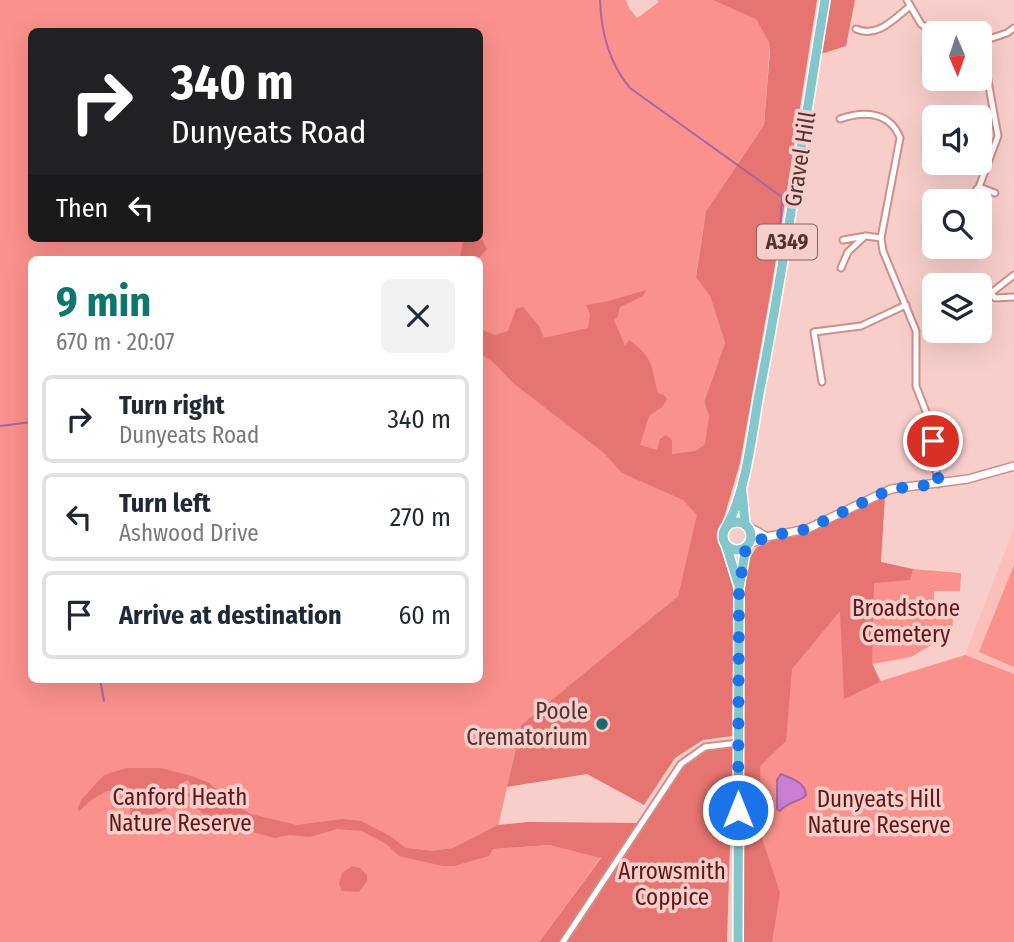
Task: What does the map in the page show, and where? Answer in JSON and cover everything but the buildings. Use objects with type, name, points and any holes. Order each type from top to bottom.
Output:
[{"type":"main road","name":"Gravel Hill","points":[[726,527],[741,484],[778,296],[825,0]]},
{"type":"main road","name":"Gravel Hill","points":[[741,484],[746,525]]},
{"type":"main road","points":[[737,942],[739,588],[752,535],[746,525],[737,521],[726,527],[723,537],[739,588]]},
{"type":"main road","points":[[726,545],[734,550],[748,545]]},
{"type":"street","points":[[907,0],[922,25]]},
{"type":"street","points":[[856,29],[865,33],[875,32],[909,7]]},
{"type":"street","points":[[992,38],[1007,33],[1014,27]]},
{"type":"street","points":[[990,91],[998,136],[979,187],[995,193]]},
{"type":"street","points":[[840,119],[865,113],[885,119],[900,138],[881,238],[883,251],[916,331],[916,386],[928,416],[939,484]]},
{"type":"street","points":[[843,240],[865,236],[881,238]]},
{"type":"street","points":[[841,268],[848,252],[865,236]]},
{"type":"street","points":[[1014,275],[991,293],[995,298],[1014,297]]},
{"type":"street","points":[[822,382],[814,332],[861,326],[906,305]]},
{"type":"street","points":[[748,545],[766,537],[807,529],[891,489],[968,479],[1014,466]]},
{"type":"street","points":[[746,525],[766,537]]},
{"type":"street","points":[[563,942],[681,764],[705,747],[738,743]]},
{"type":"shaded area","points":[[1014,528],[1014,676],[965,655]]},
{"type":"shaded area","points":[[781,774],[801,784],[806,795],[780,811],[777,809],[777,780]]},
{"type":"green space","name":"Canford Heath Nature Reserve","points":[[0,0],[626,0],[637,18],[659,2],[657,0],[713,0],[756,19],[770,42],[764,125],[706,211],[696,276],[710,296],[725,343],[704,402],[709,416],[697,519],[678,596],[521,725],[493,849],[549,845],[601,857],[539,942],[0,942]]},
{"type":"green space","points":[[713,0],[817,0],[772,284],[740,463],[718,538],[734,591],[732,736],[703,740],[675,758],[644,805],[587,774],[507,787],[521,725],[678,596],[697,515],[683,500],[622,473],[604,453],[513,383],[492,361],[483,356],[483,330],[495,335],[508,331],[516,309],[523,307],[539,326],[544,338],[588,328],[590,314],[586,305],[646,290],[643,296],[620,307],[614,320],[625,346],[629,340],[643,352],[652,369],[658,393],[667,399],[662,407],[649,416],[640,445],[657,450],[660,439],[666,435],[672,440],[672,454],[696,451],[705,444],[709,416],[704,402],[725,343],[710,296],[696,277],[706,211],[764,125],[770,51],[769,42],[756,19]]},
{"type":"green space","points":[[830,0],[855,0],[846,46],[821,54]]},
{"type":"green space","points":[[463,242],[483,242],[487,249],[481,256],[460,256]]},
{"type":"green space","points":[[885,495],[881,562],[913,569],[910,580],[874,583],[872,663],[880,682],[844,699],[840,611],[792,669],[786,741],[760,766],[762,838],[780,893],[772,942],[743,942],[744,580],[748,561],[757,547]]},
{"type":"green space","name":"Dunyeats Hill Nature Reserve","points":[[757,547],[880,564],[909,580],[913,569],[961,573],[960,591],[934,591],[934,604],[954,605],[952,633],[911,657],[872,664],[881,681],[965,655],[1014,674],[1014,942],[743,942],[744,580],[748,561]]},
{"type":"green space","points":[[1014,565],[1014,667],[979,652]]},
{"type":"green space","name":"Arrowsmith Coppice","points":[[733,746],[727,942],[539,942],[601,858],[549,845],[493,849],[489,856],[454,866],[443,866],[399,856],[386,844],[362,831],[337,829],[310,837],[289,835],[275,838],[240,829],[232,820],[206,817],[188,795],[193,788],[188,780],[183,782],[175,800],[157,813],[130,818],[128,801],[115,791],[100,795],[79,811],[78,808],[81,800],[104,775],[127,768],[161,768],[209,783],[236,806],[251,814],[297,825],[342,819],[361,821],[406,848],[433,851],[453,848],[498,825],[528,822],[644,823],[684,764],[705,750]]},
{"type":"green space","points":[[352,866],[360,868],[367,875],[367,881],[359,892],[342,891],[339,884],[342,873]]},
{"type":"waterway","points":[[600,0],[608,47],[630,88],[782,197],[780,227]]},
{"type":"waterway","points":[[0,426],[28,422]]},
{"type":"waterway","points":[[101,683],[104,701]]},
{"type":"place","name":"Poole Crematorium","points":[[602,724]]},
{"type":"route","points":[[738,810],[739,588],[746,547],[759,539],[807,529],[891,489],[939,484],[933,441]]},
{"type":"park label","name":"Broadstone Cemetery","points":[[906,621]]}]
